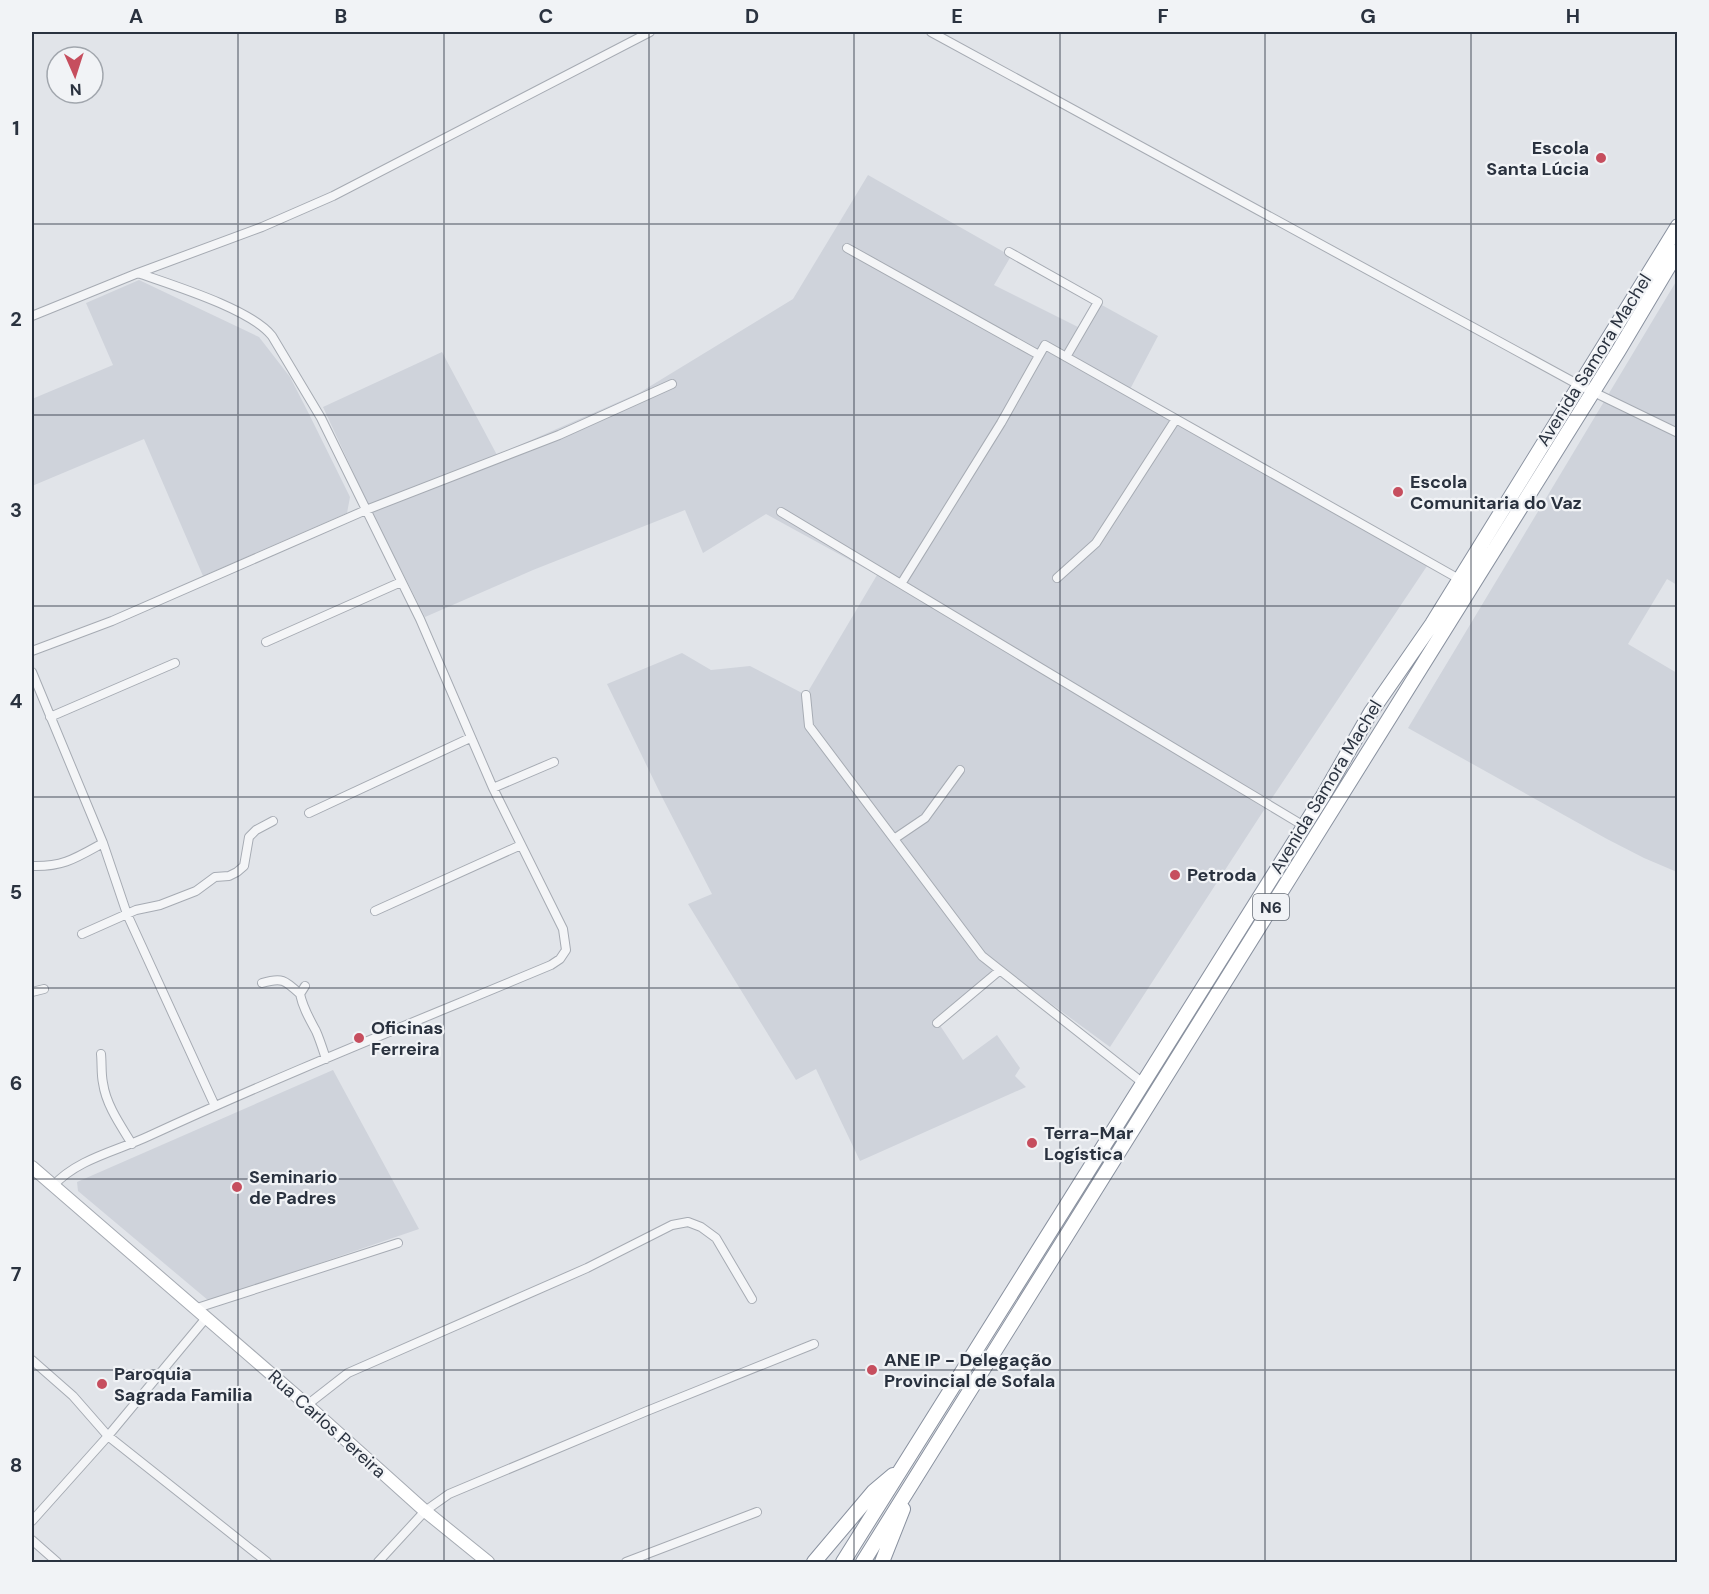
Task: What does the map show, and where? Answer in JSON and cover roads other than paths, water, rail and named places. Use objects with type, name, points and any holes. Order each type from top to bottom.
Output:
[{"type":"highway","name":"Avenida Samora Machel","points":[[843,1563],[1304,826],[1371,712],[1432,624],[1677,226]]},
{"type":"highway","name":"Avenida Samora Machel","points":[[863,1563],[1640,316],[1677,251]]},
{"type":"highway","points":[[814,1563],[874,1491],[902,1466]]},
{"type":"highway","points":[[882,1563],[896,1532],[909,1489]]},
{"type":"main road","name":"Rua Carlos Pereira","points":[[32,1167],[307,1405],[425,1511],[488,1563]]},
{"type":"street","points":[[32,316],[138,273],[262,227],[333,196],[650,32]]},
{"type":"street","points":[[931,32],[1592,392],[1677,433]]},
{"type":"street","points":[[847,248],[1039,355]]},
{"type":"street","points":[[1009,252],[1098,302],[1066,357]]},
{"type":"street","points":[[53,1186],[62,1175],[75,1167],[551,965],[560,959],[566,950],[563,929],[493,788],[420,619],[321,418],[269,331],[246,316],[138,273]]},
{"type":"street","points":[[901,584],[1001,423],[1045,345],[1459,579]]},
{"type":"street","points":[[32,651],[112,621],[366,510],[559,435],[672,384]]},
{"type":"street","points":[[1057,578],[1096,543],[1176,419]]},
{"type":"street","points":[[781,512],[1304,826]]},
{"type":"street","points":[[266,642],[401,582]]},
{"type":"street","points":[[50,717],[174,663]]},
{"type":"street","points":[[32,672],[103,843],[127,914],[215,1106]]},
{"type":"street","points":[[806,695],[810,726],[982,956],[1143,1083]]},
{"type":"street","points":[[309,813],[470,738]]},
{"type":"street","points":[[493,788],[554,762]]},
{"type":"street","points":[[894,839],[925,818],[960,770]]},
{"type":"street","points":[[82,934],[127,914],[196,891],[215,877],[229,876],[237,872],[244,866],[249,837],[256,830],[273,821]]},
{"type":"street","points":[[32,866],[54,866],[65,863],[103,843]]},
{"type":"street","points":[[375,911],[521,846]]},
{"type":"street","points":[[937,1023],[999,970]]},
{"type":"street","points":[[262,983],[276,979],[283,980],[300,994],[306,1014],[317,1033],[326,1059]]},
{"type":"street","points":[[300,994],[305,986]]},
{"type":"street","points":[[32,992],[44,989]]},
{"type":"street","points":[[101,1054],[106,1095],[132,1144]]},
{"type":"street","points":[[307,1405],[348,1373],[587,1268],[672,1226],[688,1222],[701,1227],[716,1238],[752,1299]]},
{"type":"street","points":[[194,1309],[398,1243]]},
{"type":"street","points":[[32,1521],[108,1436],[206,1317]]},
{"type":"street","points":[[378,1563],[425,1511],[449,1494],[814,1344]]},
{"type":"street","points":[[32,1360],[73,1396],[108,1436],[267,1563]]},
{"type":"street","points":[[626,1563],[757,1512]]},
{"type":"street","points":[[32,1540],[57,1563]]},
{"type":"place","name":"Escola Santa Lúcia","points":[[1601,158]]},
{"type":"place","name":"Escola Comunitaria do Vaz","points":[[1398,492]]},
{"type":"place","name":"Petroda","points":[[1175,875]]},
{"type":"place","name":"Oficinas Ferreira","points":[[359,1038]]},
{"type":"place","name":"Terra-Mar Logística","points":[[1032,1143]]},
{"type":"place","name":"Seminario de Padres","points":[[237,1187]]},
{"type":"place","name":"ANE IP - Delegação Provincial de Sofala","points":[[872,1370]]},
{"type":"place","name":"Paroquia Sagrada Familia","points":[[102,1384]]}]
